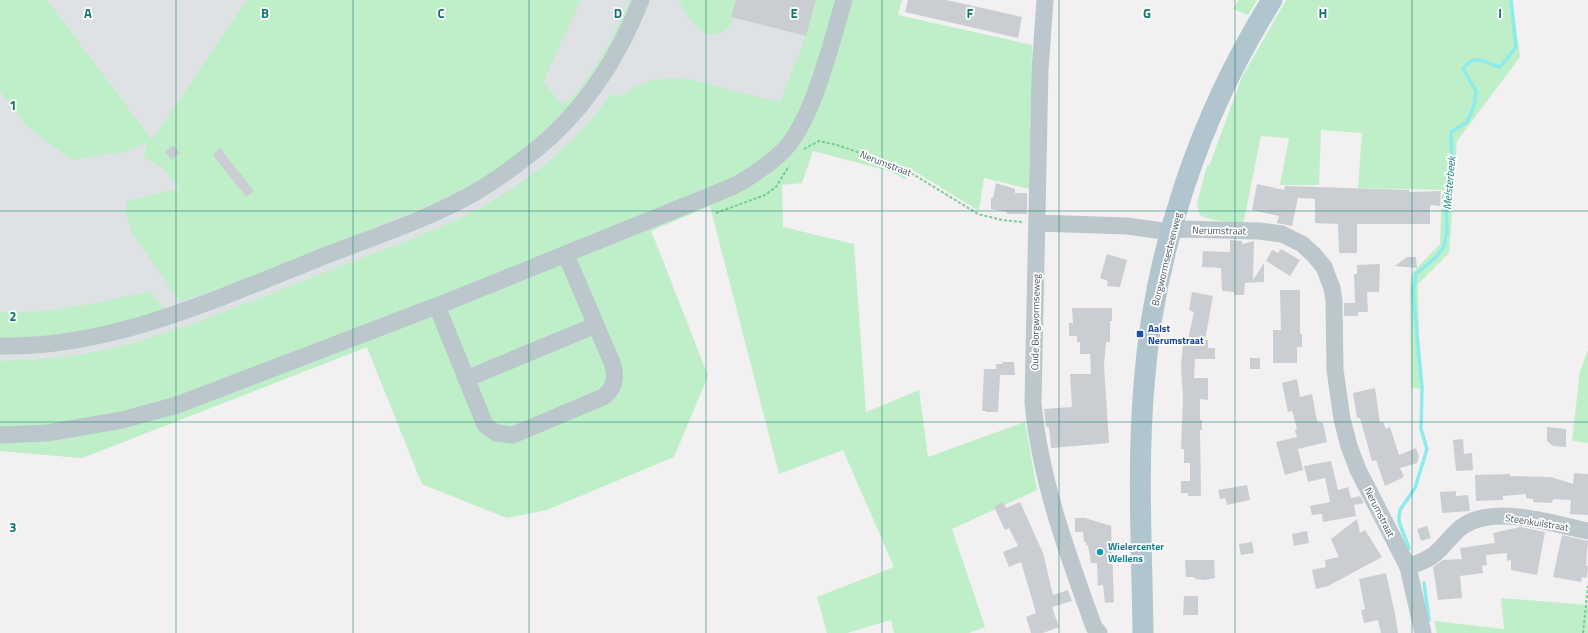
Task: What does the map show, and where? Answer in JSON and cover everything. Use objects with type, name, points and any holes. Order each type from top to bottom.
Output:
[{"type":"main road","name":"Borgwormsesteenweg","points":[[1143,633],[1141,468],[1144,384],[1158,282],[1192,164],[1209,122],[1242,52],[1272,0]]},
{"type":"street","points":[[0,346],[52,344],[82,339],[104,335],[161,319],[424,217],[474,193],[493,182],[536,150],[579,107],[598,82],[613,58],[631,25],[641,0]]},
{"type":"street","points":[[0,434],[47,433],[122,420],[157,411],[237,384],[365,332],[437,306],[566,255],[734,186],[756,173],[784,150],[798,130],[809,107],[844,0]]},
{"type":"street","name":"Oude Borgwormseweg","points":[[1045,0],[1040,70],[1033,404],[1036,434],[1047,480],[1073,567],[1094,627],[1098,633]]},
{"type":"street","name":"Nerumstraat","points":[[1037,223],[1127,226],[1163,231],[1211,229],[1259,231],[1282,234],[1302,244],[1324,267],[1332,288],[1334,301],[1335,370],[1342,419],[1349,446],[1358,470],[1408,568],[1423,633]]},
{"type":"street","points":[[437,306],[466,379],[488,428],[501,435],[521,433],[603,397],[610,391],[614,382],[614,372],[566,255]]},
{"type":"street","points":[[466,379],[596,326]]},
{"type":"street","name":"Steenkuilstraat","points":[[1408,568],[1434,555],[1452,534],[1464,525],[1477,519],[1494,516],[1514,517],[1588,531]]},
{"type":"path","name":"Nerumstraat","points":[[799,154],[804,148],[819,141],[837,145],[903,168],[978,214],[1002,220],[1037,223]]},
{"type":"path","points":[[716,213],[764,195],[776,187],[789,165]]},
{"type":"path","points":[[1583,633],[1588,586]]},
{"type":"shaded area","points":[[0,0],[854,0],[809,125],[736,195],[651,230],[708,376],[507,518],[422,484],[367,347],[82,458],[0,451]]},
{"type":"green space","points":[[0,0],[47,0],[152,140],[247,0],[581,0],[543,82],[562,105],[572,98],[601,57],[630,0],[636,0],[585,92],[539,136],[512,159],[464,191],[253,277],[180,302],[133,234],[125,212],[128,200],[179,189],[163,168],[145,158],[144,153],[148,142],[124,152],[72,160],[27,127],[0,91]]},
{"type":"green space","points":[[679,0],[736,0],[729,27],[721,33],[713,35],[699,29],[692,23],[682,8]]},
{"type":"green space","points":[[816,0],[902,0],[898,15],[1032,45],[1029,189],[984,178],[979,211],[911,169],[905,179],[889,171],[813,151],[802,183],[782,185],[783,227],[854,244],[866,412],[919,390],[928,457],[1025,422],[1037,490],[952,529],[985,627],[969,633],[894,633],[891,620],[847,633],[827,633],[817,597],[894,567],[843,450],[779,474],[710,206],[651,231],[708,376],[674,457],[547,510],[507,518],[422,484],[367,347],[82,458],[0,451],[0,361],[68,356],[119,347],[136,342],[213,316],[450,223],[492,201],[541,168],[566,146],[590,121],[611,94],[618,97],[649,81],[681,78],[780,102],[806,36]]},
{"type":"green space","points":[[1239,0],[1257,0],[1248,15],[1233,9]]},
{"type":"green space","points":[[1286,0],[1512,0],[1520,57],[1457,141],[1449,253],[1418,284],[1420,389],[1411,388],[1410,285],[1412,273],[1440,244],[1442,190],[1358,188],[1362,133],[1321,130],[1319,185],[1280,185],[1289,138],[1261,136],[1243,225],[1210,219],[1200,215],[1197,203],[1207,166],[1209,166],[1242,77]]},
{"type":"green space","points":[[151,291],[166,312],[70,334],[0,340],[0,312],[57,309],[95,303]]},
{"type":"green space","points":[[1588,350],[1588,443],[1572,441],[1580,371]]},
{"type":"green space","points":[[1501,598],[1588,605],[1588,633],[1437,633],[1434,621],[1504,629]]},
{"type":"building","points":[[736,0],[816,0],[806,36],[731,17]]},
{"type":"building","points":[[908,0],[946,0],[1022,17],[1018,38],[905,12]]},
{"type":"building","points":[[173,145],[180,153],[172,160],[165,152]]},
{"type":"building","points":[[220,148],[254,191],[246,197],[213,155]]},
{"type":"building","points":[[996,183],[1015,189],[1015,193],[1027,193],[1027,214],[1007,214],[1007,212],[991,209],[991,198],[993,198]]},
{"type":"building","points":[[1257,184],[1284,190],[1285,186],[1409,190],[1409,192],[1441,191],[1440,206],[1430,205],[1430,224],[1357,224],[1357,253],[1339,253],[1338,224],[1315,223],[1315,199],[1298,198],[1292,226],[1277,223],[1279,216],[1252,210]]},
{"type":"building","points":[[1230,240],[1242,241],[1242,244],[1254,241],[1253,280],[1264,263],[1264,282],[1245,283],[1244,295],[1234,295],[1234,292],[1222,291],[1221,268],[1202,267],[1203,251],[1230,252]]},
{"type":"building","points":[[1281,249],[1300,260],[1290,276],[1266,261],[1272,250],[1278,253]]},
{"type":"building","points":[[1107,254],[1127,260],[1120,287],[1107,286],[1108,281],[1100,278]]},
{"type":"building","points":[[1407,257],[1416,257],[1417,268],[1395,266]]},
{"type":"building","points":[[1380,264],[1379,292],[1367,292],[1368,312],[1358,312],[1358,316],[1344,316],[1344,303],[1355,303],[1354,274],[1357,274],[1357,265]]},
{"type":"building","points":[[1280,290],[1300,290],[1300,334],[1302,334],[1302,347],[1297,347],[1297,363],[1273,363],[1273,330],[1281,330]]},
{"type":"building","points":[[1192,292],[1213,296],[1205,340],[1208,340],[1208,348],[1215,348],[1215,359],[1195,359],[1194,378],[1208,378],[1208,400],[1200,399],[1200,420],[1202,420],[1202,430],[1200,430],[1201,496],[1188,496],[1188,493],[1181,493],[1181,481],[1190,481],[1190,463],[1184,463],[1184,449],[1181,449],[1183,399],[1181,366],[1183,344],[1187,344],[1194,312],[1189,310]]},
{"type":"building","points":[[1072,308],[1112,308],[1112,321],[1110,321],[1110,342],[1106,342],[1104,365],[1109,443],[1051,448],[1049,427],[1046,427],[1044,409],[1072,407],[1070,374],[1091,374],[1090,354],[1080,354],[1080,342],[1077,342],[1077,336],[1069,336],[1069,323],[1073,323]]},
{"type":"building","points":[[1250,358],[1260,358],[1260,369],[1250,369]]},
{"type":"building","points":[[1002,362],[1014,362],[1015,375],[1000,375],[998,412],[982,411],[984,369],[996,369],[996,364],[1003,364]]},
{"type":"building","points":[[1297,379],[1300,397],[1312,394],[1316,416],[1318,422],[1323,423],[1327,442],[1298,449],[1303,470],[1285,475],[1276,442],[1297,437],[1295,431],[1297,428],[1292,411],[1288,412],[1282,383]]},
{"type":"building","points":[[1375,388],[1380,423],[1383,422],[1386,429],[1390,427],[1399,455],[1416,448],[1419,457],[1417,463],[1400,468],[1404,476],[1402,478],[1385,486],[1376,460],[1372,461],[1360,418],[1357,418],[1353,393]]},
{"type":"building","points":[[1547,427],[1566,429],[1566,447],[1553,446],[1547,441]]},
{"type":"building","points":[[1463,439],[1464,454],[1472,453],[1473,470],[1456,471],[1453,440]]},
{"type":"building","points":[[1331,461],[1338,490],[1348,487],[1351,498],[1360,496],[1364,503],[1354,505],[1356,516],[1323,522],[1322,514],[1312,515],[1310,506],[1330,502],[1325,478],[1308,482],[1304,466]]},
{"type":"building","points":[[1574,473],[1588,474],[1588,515],[1570,514],[1571,500],[1553,499],[1552,503],[1533,502],[1533,499],[1526,498],[1526,494],[1503,496],[1503,500],[1476,501],[1475,475],[1510,474],[1510,476],[1551,477],[1573,484]]},
{"type":"building","points":[[1247,485],[1250,500],[1227,505],[1225,498],[1220,499],[1218,490]]},
{"type":"building","points":[[1456,491],[1456,496],[1468,495],[1470,511],[1442,513],[1440,492]]},
{"type":"building","points":[[1003,502],[1006,508],[1020,502],[1043,553],[1053,595],[1068,590],[1072,601],[1052,607],[1059,627],[1043,633],[1031,633],[1026,617],[1036,613],[1021,562],[1009,567],[1003,552],[1018,546],[1009,528],[1005,530],[994,507]]},
{"type":"building","name":"Wielercenter Wellens","points":[[1075,518],[1085,518],[1111,526],[1114,602],[1105,603],[1103,585],[1098,586],[1097,563],[1091,563],[1088,545],[1086,546],[1086,542],[1084,542],[1083,532],[1075,532]]},
{"type":"building","points":[[1357,519],[1360,533],[1365,530],[1382,557],[1328,586],[1316,589],[1312,570],[1326,567],[1325,560],[1339,557],[1331,539]]},
{"type":"building","points":[[1427,526],[1431,538],[1421,541],[1417,529]]},
{"type":"building","points":[[1520,527],[1545,532],[1537,575],[1511,570],[1511,560],[1507,561],[1507,553],[1486,555],[1487,565],[1482,566],[1483,573],[1460,576],[1462,598],[1438,600],[1433,567],[1443,560],[1462,559],[1460,548],[1495,543],[1493,533]]},
{"type":"building","points":[[1307,531],[1309,543],[1294,546],[1292,534]]},
{"type":"building","points":[[1562,535],[1588,541],[1586,566],[1588,566],[1587,578],[1582,577],[1581,582],[1553,577]]},
{"type":"building","points":[[1252,542],[1254,553],[1241,555],[1239,544]]},
{"type":"building","points":[[1185,560],[1214,560],[1215,578],[1204,580],[1195,579],[1194,577],[1186,577]]},
{"type":"building","points":[[1386,573],[1398,633],[1381,633],[1378,620],[1364,623],[1361,610],[1365,609],[1359,579]]},
{"type":"building","points":[[1184,596],[1198,596],[1198,615],[1183,615]]},
{"type":"waterway","name":"Melsterbeek","points":[[1409,548],[1399,522],[1400,510],[1415,488],[1427,449],[1421,429],[1422,388],[1413,292],[1416,274],[1437,256],[1444,246],[1447,232],[1446,202],[1452,165],[1451,132],[1467,122],[1475,102],[1476,91],[1463,69],[1467,64],[1476,60],[1484,61],[1500,67],[1516,47],[1511,0]]},
{"type":"waterway","name":"Melsterbeek","points":[[1424,583],[1429,620]]},
{"type":"place","name":"Aalst Nerumstraat","points":[[1140,334]]},
{"type":"place","name":"Wielercenter Wellens","points":[[1100,552]]}]
